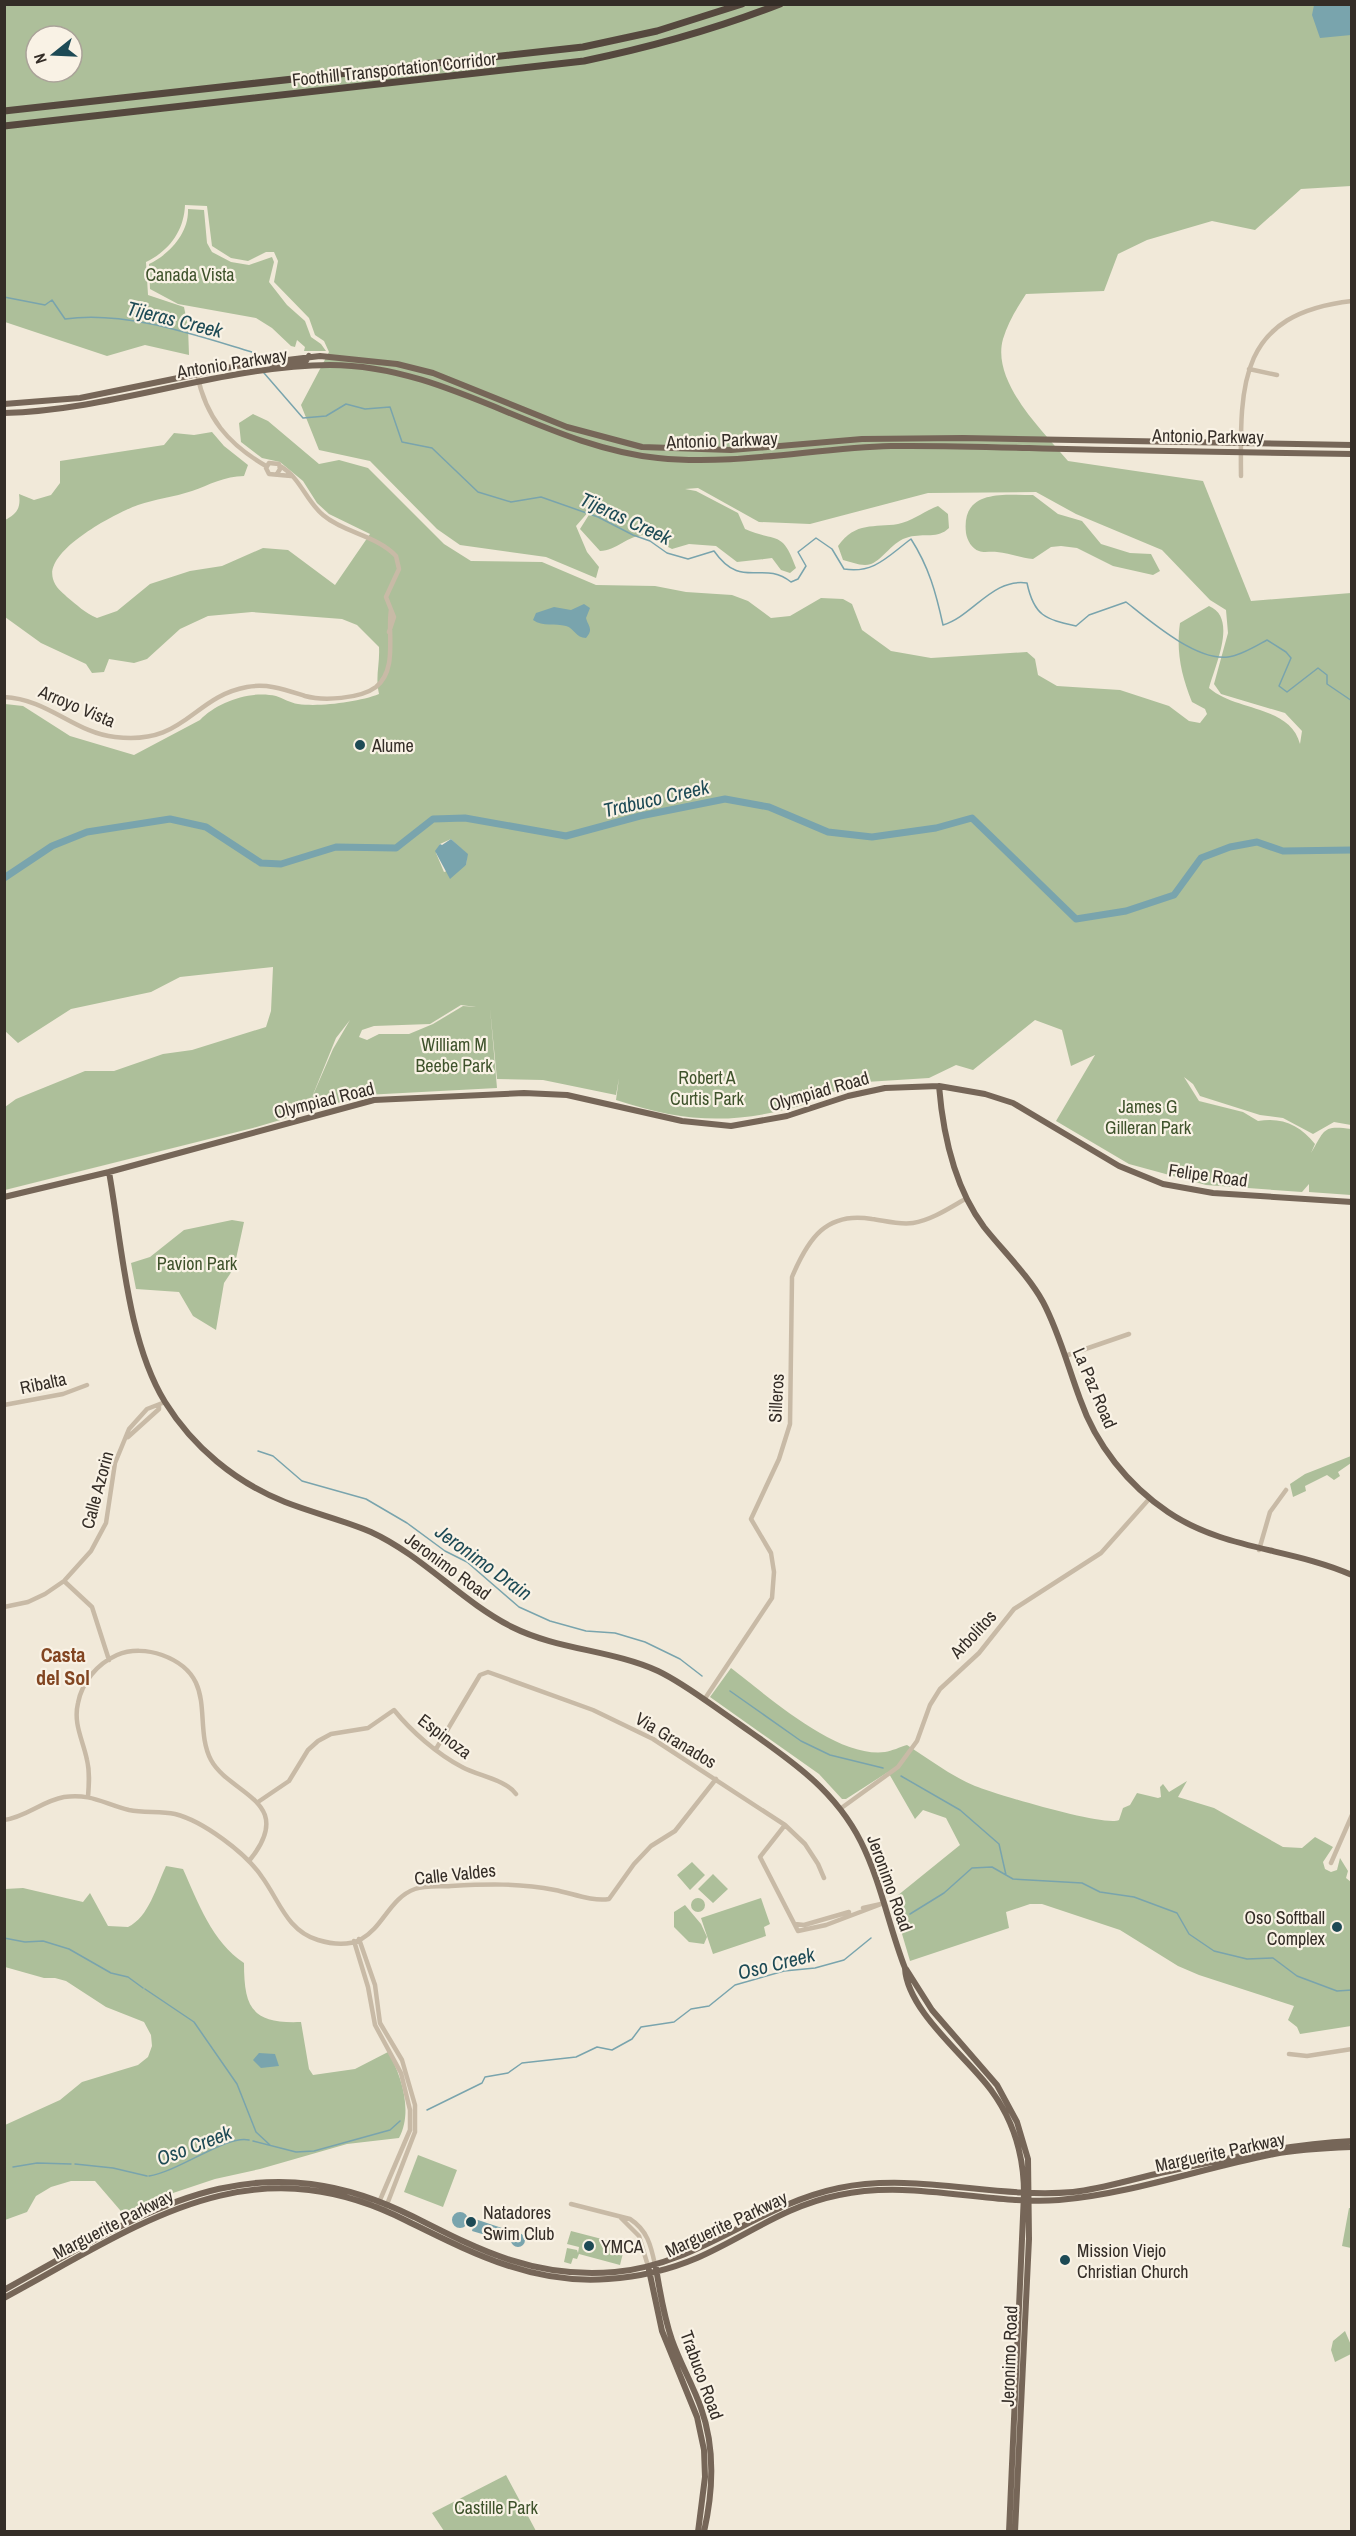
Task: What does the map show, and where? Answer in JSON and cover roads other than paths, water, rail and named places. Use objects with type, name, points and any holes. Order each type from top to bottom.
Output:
[{"type":"highway","name":"Foothill Transportation Corridor","points":[[4,111],[583,47],[657,31],[742,4]]},
{"type":"highway","name":"Foothill Transportation Corridor","points":[[4,126],[104,117],[584,61],[654,47],[722,26],[780,4]]},
{"type":"main road","name":"Antonio Parkway","points":[[4,404],[73,399],[198,378],[228,376],[298,362],[309,356],[397,364],[434,373],[567,428],[642,447],[731,450],[853,439],[940,438],[1352,446]]},
{"type":"main road","name":"Antonio Parkway","points":[[4,413],[84,406],[198,378],[223,368],[298,362],[354,367],[429,381],[575,439],[619,452],[662,458],[709,459],[892,446],[1352,454]]},
{"type":"main road","name":"Olympiad Road","points":[[4,1197],[110,1172],[374,1100],[524,1093],[567,1095],[693,1123],[731,1126],[787,1116],[885,1088],[939,1086]]},
{"type":"main road","name":"La Paz Road","points":[[939,1086],[947,1146],[967,1198],[982,1224],[1042,1301],[1083,1407],[1098,1438],[1123,1472],[1150,1498],[1201,1530],[1259,1550],[1322,1564],[1352,1575]]},
{"type":"main road","name":"Felipe Road","points":[[939,1086],[985,1094],[1013,1103],[1043,1118],[1119,1166],[1163,1184],[1213,1193],[1352,1202]]},
{"type":"main road","name":"Jeronimo Road","points":[[110,1172],[136,1333],[146,1367],[162,1403],[210,1457],[259,1490],[369,1531],[387,1541],[421,1562],[473,1604],[512,1626],[540,1638],[626,1659],[659,1672],[704,1700],[807,1772],[840,1809],[869,1859],[905,1968],[906,1981],[920,2005],[1003,2108],[1020,2152],[1027,2197],[1016,2532]]},
{"type":"main road","name":"Marguerite Parkway","points":[[1027,2197],[1086,2190],[1279,2147],[1352,2140]]},
{"type":"main road","name":"Marguerite Parkway","points":[[4,2290],[154,2209],[216,2187],[280,2180],[332,2186],[517,2264],[582,2274],[652,2269],[697,2258],[783,2209],[832,2196],[878,2190],[1027,2197],[1094,2195],[1275,2154],[1352,2147]]},
{"type":"main road","name":"Marguerite Parkway","points":[[4,2298],[151,2219],[211,2196],[250,2189],[299,2188],[378,2204]]},
{"type":"main road","name":"Jeronimo Road","points":[[1009,2532],[1027,2197]]},
{"type":"main road","name":"Trabuco Road","points":[[652,2269],[657,2317],[702,2410],[710,2445],[712,2469],[704,2532]]},
{"type":"main road","name":"Trabuco Road","points":[[670,2343],[697,2417],[704,2450],[705,2477],[698,2532]]},
{"type":"street","points":[[1241,476],[1243,395],[1249,369],[1271,334],[1292,316],[1313,307],[1352,301]]},
{"type":"street","points":[[1249,369],[1276,375]]},
{"type":"street","points":[[198,378],[205,405],[220,429],[238,449],[266,466],[269,474],[291,476]]},
{"type":"street","points":[[266,466],[273,461],[291,476]]},
{"type":"street","points":[[276,474],[280,466]]},
{"type":"street","name":"Arroyo Vista","points":[[4,697],[38,703],[103,735],[130,739],[151,737],[174,729],[223,695],[245,687],[274,687],[304,696],[332,697],[357,694],[374,688],[388,669],[391,655],[389,632],[391,610],[386,597],[399,569],[396,556],[374,540],[325,516],[291,476]]},
{"type":"street","name":"Silleros","points":[[704,1700],[772,1598],[774,1572],[771,1553],[751,1519],[779,1458],[790,1424],[792,1277],[800,1256],[813,1237],[830,1223],[856,1216],[899,1224],[914,1223],[927,1219],[967,1198]]},
{"type":"street","points":[[1065,1356],[1129,1334]]},
{"type":"street","name":"Ribalta","points":[[4,1405],[63,1394],[87,1386]]},
{"type":"street","points":[[145,1420],[140,1415],[156,1404],[162,1403]]},
{"type":"street","name":"Calle Azorin","points":[[4,1607],[36,1599],[64,1581],[91,1551],[102,1532],[110,1509],[115,1463],[128,1437],[159,1409],[162,1403]]},
{"type":"street","name":"Calle Azorin","points":[[128,1437],[129,1429],[140,1415]]},
{"type":"street","points":[[1259,1550],[1270,1512],[1286,1490]]},
{"type":"street","name":"Arbolitos","points":[[840,1809],[898,1767],[916,1741],[937,1694],[951,1676],[980,1653],[1014,1609],[1101,1553],[1150,1498]]},
{"type":"street","points":[[64,1581],[92,1606],[109,1660]]},
{"type":"street","points":[[88,1797],[88,1767],[77,1730],[77,1706],[88,1680],[109,1660],[126,1653],[148,1652],[164,1656],[184,1669],[198,1689],[212,1762],[258,1802],[265,1828],[260,1845],[249,1861]]},
{"type":"street","name":"Via Granados","points":[[436,1749],[483,1672],[605,1715],[652,1739],[785,1825],[805,1844],[824,1878]]},
{"type":"street","name":"Espinoza","points":[[258,1802],[289,1781],[308,1750],[318,1741],[331,1734],[368,1728],[394,1710],[455,1764],[499,1782],[516,1794]]},
{"type":"street","name":"Calle Valdes","points":[[357,1940],[374,1931],[402,1897],[421,1888],[516,1883],[609,1899],[634,1864],[651,1846],[675,1831],[716,1779]]},
{"type":"street","points":[[4,1820],[17,1818],[53,1800],[88,1797],[129,1809],[183,1817],[207,1829],[249,1861],[264,1878],[288,1919],[300,1931],[323,1941],[357,1940]]},
{"type":"street","points":[[1331,1863],[1352,1815]]},
{"type":"street","points":[[785,1825],[760,1857],[800,1931],[818,1928],[884,1903]]},
{"type":"street","points":[[795,1924],[804,1925],[884,1903]]},
{"type":"street","points":[[817,1921],[818,1928]]},
{"type":"street","points":[[357,1940],[370,1969],[377,2014],[406,2070],[417,2118],[411,2143],[386,2207]]},
{"type":"street","points":[[357,1940],[375,2025],[401,2073],[410,2110],[410,2130],[378,2204]]},
{"type":"street","points":[[364,1971],[370,1969]]},
{"type":"street","points":[[387,2047],[392,2043]]},
{"type":"street","points":[[1289,2054],[1306,2056],[1352,2049]]},
{"type":"street","points":[[571,2204],[630,2219],[644,2231],[652,2269]]},
{"type":"water","points":[[1314,5],[1351,5],[1351,35],[1320,38],[1312,15]]},
{"type":"water","points":[[584,604],[590,608],[586,618],[590,630],[586,638],[566,626],[533,620],[536,613],[554,607],[571,610]]},
{"type":"water","points":[[451,839],[468,854],[466,865],[450,879],[435,851],[440,844]]},
{"type":"water","points":[[259,2053],[275,2054],[279,2066],[261,2068],[253,2060]]},
{"type":"water","points":[[460,2212],[468,2220],[460,2228],[452,2220]]},
{"type":"water","points":[[475,2219],[502,2228],[499,2239],[472,2231]]},
{"type":"water","points":[[518,2233],[523,2235],[525,2240],[523,2245],[518,2247],[513,2245],[511,2240],[513,2235]]},
{"type":"waterway","name":"Tijeras Creek","points":[[4,297],[45,305],[52,300],[65,319],[111,318],[183,332],[252,352],[257,361]]},
{"type":"waterway","name":"Tijeras Creek","points":[[264,373],[303,418],[326,416],[346,404],[365,409],[390,407],[402,442],[432,448],[478,492],[511,502],[541,497],[598,517],[650,541],[667,553],[688,559],[714,551],[724,563],[734,569],[743,572],[771,573],[791,582],[798,579],[806,566],[798,552],[816,538],[832,549],[844,569],[855,570],[880,562],[911,539],[931,580],[943,625],[964,614],[1003,586],[1027,583],[1033,603],[1042,614],[1076,626],[1089,615],[1126,602],[1174,638],[1202,653],[1215,657],[1238,655],[1267,640],[1291,658],[1279,686],[1287,692],[1318,668],[1327,675],[1327,684],[1352,701]]},
{"type":"waterway","name":"Trabuco Creek","points":[[4,878],[52,846],[87,832],[170,819],[206,827],[261,863],[281,864],[336,847],[396,848],[433,819],[465,818],[566,836],[640,816],[725,799],[769,807],[828,832],[872,837],[936,828],[972,818],[1076,919],[1126,911],[1174,895],[1201,858],[1230,847],[1257,842],[1283,851],[1352,850]]},
{"type":"waterway","name":"Jeronimo Drain","points":[[258,1451],[273,1456],[302,1481],[366,1499],[407,1523],[445,1551],[467,1562],[519,1607],[550,1621],[586,1631],[615,1633],[645,1642],[680,1659],[702,1676]]},
{"type":"waterway","name":"Jeronimo Drain","points":[[730,1691],[801,1741],[830,1755],[883,1768]]},
{"type":"waterway","name":"Jeronimo Drain","points":[[901,1776],[960,1810],[999,1844],[1006,1875]]},
{"type":"waterway","name":"Oso Creek","points":[[910,1914],[944,1893],[972,1868],[992,1867],[1013,1879],[1082,1883],[1100,1892],[1134,1897],[1177,1913],[1189,1934],[1214,1951],[1247,1959],[1273,1958],[1297,1976],[1337,1991],[1352,1990]]},
{"type":"waterway","points":[[4,1938],[25,1942],[43,1941],[69,1949],[111,1973],[128,1977],[143,1988]]},
{"type":"waterway","name":"Oso Creek","points":[[427,2110],[482,2083],[485,2077],[508,2073],[522,2063],[576,2057],[597,2047],[612,2050],[632,2039],[641,2027],[674,2022],[691,2009],[709,2006],[735,1985],[784,1971],[815,1968],[844,1960],[871,1938]]},
{"type":"waterway","points":[[145,1989],[194,2022],[237,2084],[256,2132],[270,2145]]},
{"type":"waterway","name":"Oso Creek","points":[[253,2141],[296,2152],[314,2151],[390,2130],[400,2121]]},
{"type":"waterway","name":"Oso Creek","points":[[149,2176],[174,2168],[229,2143],[249,2140]]},
{"type":"waterway","name":"Oso Creek","points":[[13,2167],[37,2163],[71,2164]]},
{"type":"waterway","name":"Oso Creek","points":[[75,2164],[113,2168],[147,2176]]},
{"type":"place","name":"Alume","points":[[360,745]]},
{"type":"place","name":"Oso Softball Complex","points":[[1337,1927]]},
{"type":"place","name":"Natadores Swim Club","points":[[471,2222]]},
{"type":"place","name":"YMCA","points":[[589,2246]]},
{"type":"place","name":"Mission Viejo Christian Church","points":[[1065,2260]]},
{"type":"district","name":"Casta del Sol","points":[[63,1666]]},
{"type":"park label","name":"Canada Vista","points":[[190,274]]},
{"type":"park label","name":"William M Beebe Park","points":[[454,1054]]},
{"type":"park label","name":"Robert A Curtis Park","points":[[707,1087]]},
{"type":"park label","name":"James G Gilleran Park","points":[[1148,1116]]},
{"type":"park label","name":"Pavion Park","points":[[197,1263]]},
{"type":"park label","name":"Castille Park","points":[[496,2507]]}]
